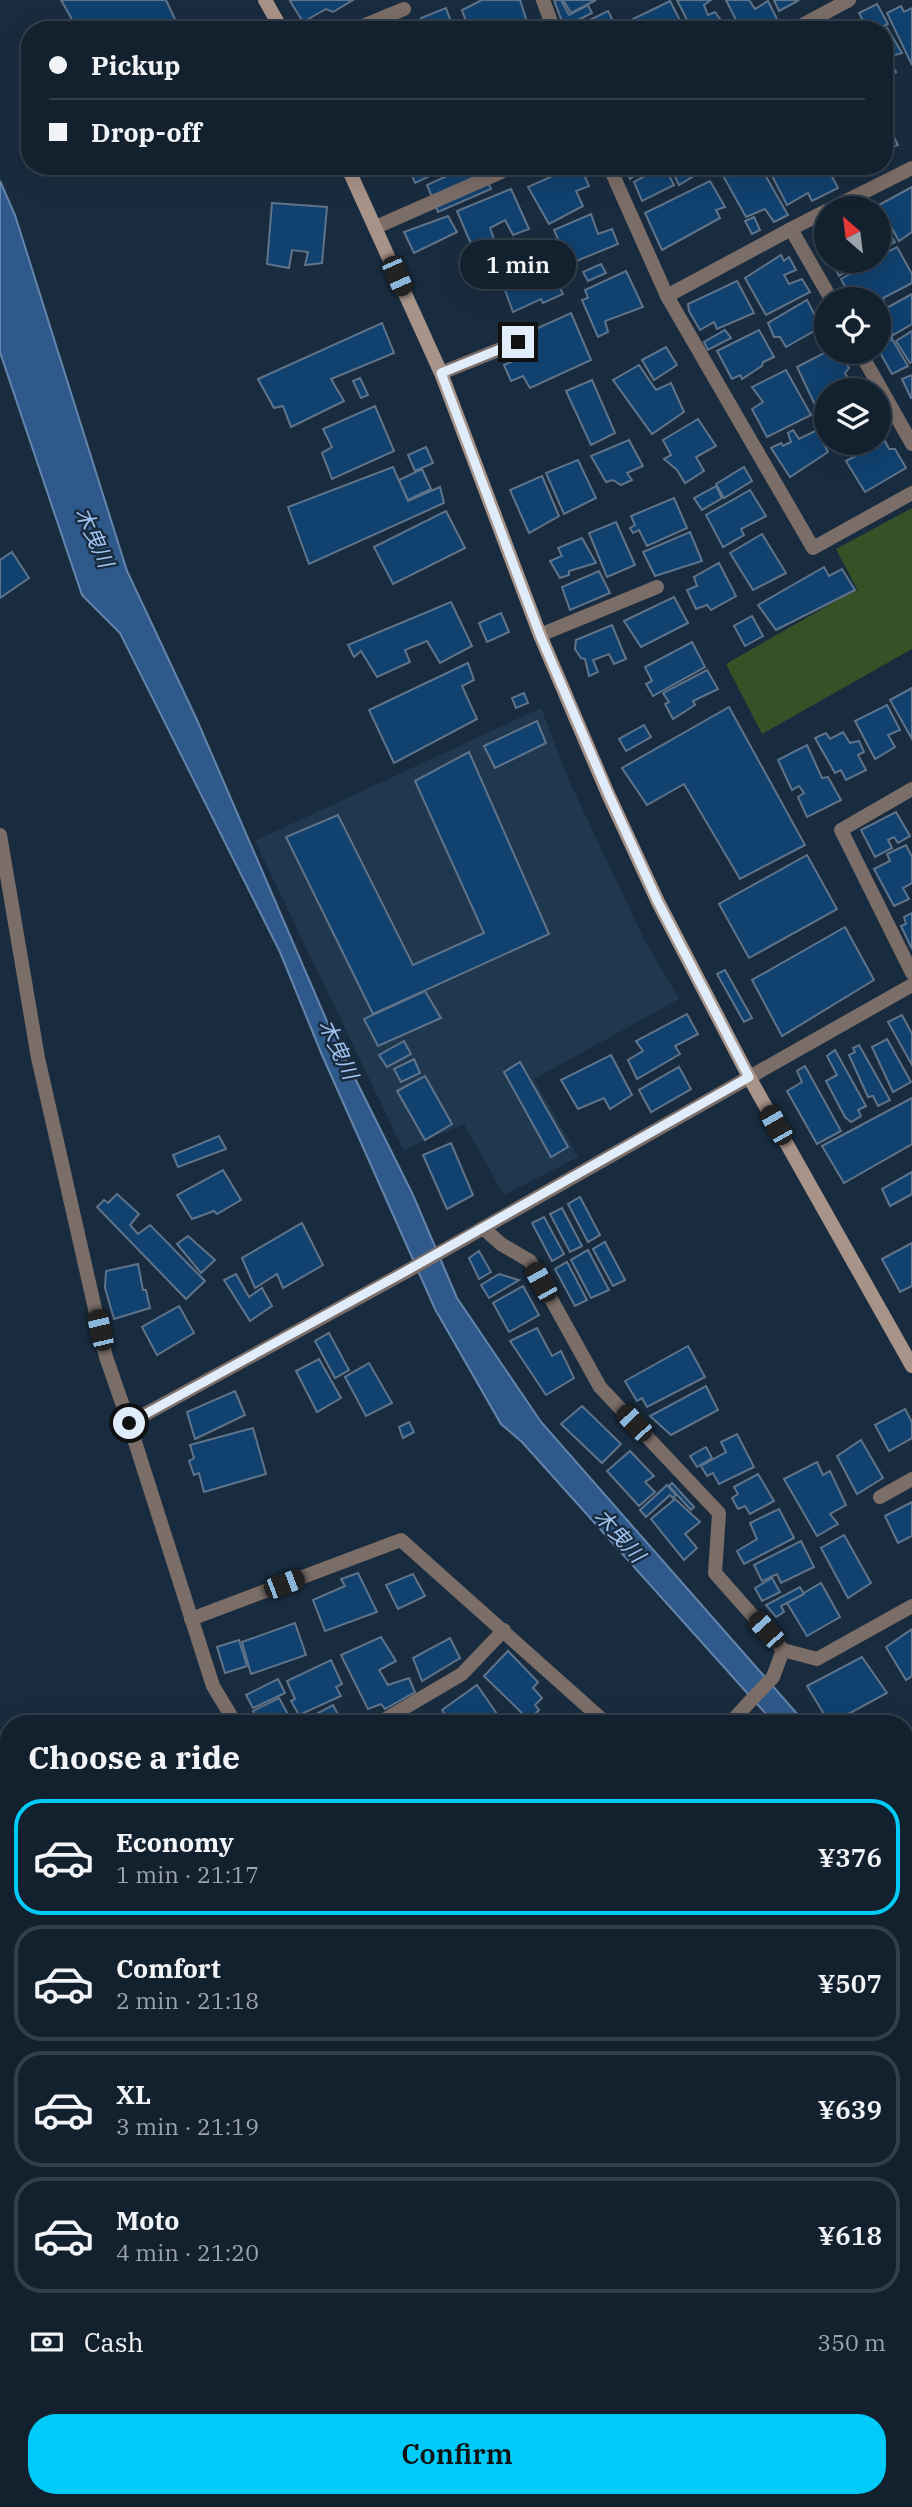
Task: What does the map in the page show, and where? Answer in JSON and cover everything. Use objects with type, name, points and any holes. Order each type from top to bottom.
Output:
[{"type":"street","points":[[265,0],[277,21]]},
{"type":"street","points":[[543,0],[551,21]]},
{"type":"street","points":[[810,21],[849,0]]},
{"type":"street","points":[[375,21],[404,9]]},
{"type":"street","points":[[855,196],[912,167]]},
{"type":"street","points":[[350,175],[441,373],[540,635],[658,902],[749,1077],[912,1366]]},
{"type":"street","points":[[376,227],[494,175]]},
{"type":"street","points":[[613,175],[667,296],[813,548],[912,493]]},
{"type":"street","points":[[667,296],[814,217]]},
{"type":"street","points":[[792,229],[824,287]]},
{"type":"street","points":[[441,373],[518,342]]},
{"type":"street","points":[[867,364],[912,444]]},
{"type":"street","points":[[540,635],[657,587]]},
{"type":"street","points":[[912,789],[841,830],[912,973]]},
{"type":"street","points":[[0,835],[38,1058],[106,1357],[213,1686],[231,1715]]},
{"type":"street","points":[[129,1423],[408,1270],[912,985]]},
{"type":"street","points":[[483,1228],[501,1244],[530,1261],[600,1387],[719,1513],[715,1573],[783,1650],[817,1659],[912,1606]]},
{"type":"street","points":[[880,1497],[912,1479]]},
{"type":"street","points":[[191,1619],[401,1540],[597,1715]]},
{"type":"street","points":[[392,1715],[462,1674],[504,1630]]},
{"type":"street","points":[[737,1715],[773,1677],[783,1650]]},
{"type":"shaded area","points":[[541,708],[571,785],[643,937],[679,999],[534,1079],[578,1157],[504,1195],[464,1124],[404,1151],[255,841]]},
{"type":"green space","points":[[912,508],[912,649],[762,734],[726,664],[855,590],[858,591],[836,549]]},
{"type":"water","name":"木曳川","points":[[0,181],[15,215],[127,571],[197,720],[329,1026],[413,1195],[457,1298],[541,1422],[798,1715],[767,1715],[522,1442],[501,1424],[435,1309],[322,1055],[280,952],[120,633],[82,595],[0,352]]},
{"type":"building","points":[[61,0],[166,0],[176,21],[73,21]]},
{"type":"building","points":[[353,0],[333,12],[326,9],[305,21],[290,1]]},
{"type":"building","points":[[482,0],[520,0],[527,21],[466,21],[462,10]]},
{"type":"building","points":[[554,0],[561,0],[569,15],[588,5],[592,13],[576,21],[562,21]]},
{"type":"building","points":[[563,0],[596,0],[571,13]]},
{"type":"building","points":[[677,0],[711,0],[704,5],[708,15],[715,12],[722,21],[688,21]]},
{"type":"building","points":[[726,0],[749,0],[755,9],[768,1],[778,21],[736,21]]},
{"type":"building","points":[[774,0],[799,0],[779,11]]},
{"type":"building","points":[[670,1],[680,21],[634,21],[633,19]]},
{"type":"building","points":[[877,4],[886,21],[863,21],[859,13]]},
{"type":"building","points":[[901,6],[904,12],[912,8],[912,65],[893,21],[887,13]]},
{"type":"building","points":[[446,8],[451,21],[422,21],[421,18]]},
{"type":"building","points":[[608,11],[613,21],[587,21]]},
{"type":"building","points":[[893,38],[902,53],[893,56]]},
{"type":"building","points":[[412,175],[432,175],[415,183]]},
{"type":"building","points":[[449,175],[485,175],[491,189],[438,212],[427,185]]},
{"type":"building","points":[[555,175],[584,175],[589,186],[576,191],[583,206],[549,224],[528,187]]},
{"type":"building","points":[[669,175],[674,185],[642,201],[634,182],[645,176]]},
{"type":"building","points":[[674,175],[695,175],[679,185]]},
{"type":"building","points":[[723,175],[765,175],[788,215],[774,222],[765,209],[746,217]]},
{"type":"building","points":[[772,175],[831,175],[838,188],[822,196],[814,196],[812,201],[808,193],[787,205]]},
{"type":"building","points":[[710,181],[725,207],[716,210],[720,218],[662,250],[645,213]]},
{"type":"building","points":[[912,187],[912,232],[899,241],[891,227],[891,198]]},
{"type":"building","points":[[511,189],[529,229],[513,235],[505,220],[490,228],[498,250],[477,258],[457,211]]},
{"type":"building","points":[[272,203],[327,207],[322,263],[305,265],[308,252],[292,250],[289,268],[267,264]]},
{"type":"building","points":[[591,214],[598,234],[612,229],[618,244],[569,264],[554,230]]},
{"type":"building","points":[[448,216],[457,232],[414,253],[404,232]]},
{"type":"building","points":[[754,217],[760,230],[752,234],[745,221]]},
{"type":"building","points":[[897,247],[912,274],[912,283],[891,294],[891,287],[846,287],[841,279],[851,273],[891,273],[891,250]]},
{"type":"building","points":[[535,248],[539,256],[543,255],[563,294],[543,303],[541,299],[513,312],[503,285],[508,282],[501,262]]},
{"type":"building","points":[[781,255],[784,261],[789,257],[796,270],[784,275],[789,284],[802,279],[810,292],[766,315],[745,278]]},
{"type":"building","points":[[601,264],[606,273],[588,281],[583,272]]},
{"type":"building","points":[[626,271],[643,307],[605,321],[608,332],[598,337],[582,300],[588,298],[585,290]]},
{"type":"building","points":[[737,281],[754,313],[717,329],[714,322],[700,330],[688,304]]},
{"type":"building","points":[[912,294],[912,324],[893,335],[891,331],[891,306]]},
{"type":"building","points":[[807,300],[814,314],[814,331],[786,347],[780,337],[774,337],[768,323]]},
{"type":"building","points":[[571,313],[591,360],[530,388],[523,376],[511,381],[504,365],[536,351],[529,332]]},
{"type":"building","points":[[382,323],[394,353],[331,379],[344,401],[291,427],[283,406],[274,408],[258,379]]},
{"type":"building","points":[[725,330],[731,338],[708,350],[704,342]]},
{"type":"building","points":[[759,330],[774,357],[763,362],[762,366],[742,379],[740,375],[732,379],[717,351]]},
{"type":"building","points":[[912,331],[912,362],[910,363],[896,341]]},
{"type":"building","points":[[891,340],[908,366],[892,374],[886,364],[891,364]]},
{"type":"building","points":[[666,347],[677,365],[654,380],[642,360]]},
{"type":"building","points":[[814,358],[814,364],[847,364],[849,368],[845,373],[848,378],[814,378],[814,403],[797,367]]},
{"type":"building","points":[[639,365],[656,390],[671,383],[684,412],[652,434],[613,380]]},
{"type":"building","points":[[786,370],[811,415],[767,437],[752,409],[763,402],[752,387]]},
{"type":"building","points":[[912,375],[912,398],[911,398],[902,379]]},
{"type":"building","points":[[360,378],[368,395],[361,398],[353,381]]},
{"type":"building","points":[[592,380],[615,433],[591,445],[566,391]]},
{"type":"building","points":[[375,406],[394,451],[332,479],[322,453],[332,447],[323,429]]},
{"type":"building","points":[[698,419],[716,446],[696,457],[704,471],[685,483],[677,470],[664,459],[671,455],[663,440]]},
{"type":"building","points":[[793,430],[799,439],[814,432],[814,455],[823,455],[790,477],[771,448],[791,442],[788,433]]},
{"type":"building","points":[[629,440],[643,466],[627,473],[632,480],[621,485],[613,480],[606,482],[591,456]]},
{"type":"building","points":[[426,447],[433,463],[415,471],[408,455]]},
{"type":"building","points":[[891,449],[895,449],[906,468],[865,492],[846,461],[858,455],[891,455]]},
{"type":"building","points":[[578,460],[596,498],[564,514],[546,473]]},
{"type":"building","points":[[393,467],[408,501],[440,487],[444,503],[309,564],[288,507]]},
{"type":"building","points":[[744,467],[752,481],[724,498],[716,484]]},
{"type":"building","points":[[422,469],[431,489],[408,500],[399,480]]},
{"type":"building","points":[[542,476],[559,516],[529,533],[510,490]]},
{"type":"building","points":[[716,486],[722,498],[702,510],[694,498]]},
{"type":"building","points":[[750,490],[766,516],[741,529],[744,535],[723,547],[706,515]]},
{"type":"building","points":[[674,498],[687,528],[647,546],[639,530],[633,533],[630,528],[635,525],[631,516]]},
{"type":"building","points":[[446,511],[465,548],[393,584],[374,547]]},
{"type":"building","points":[[616,522],[635,565],[607,577],[589,533]]},
{"type":"building","points":[[690,532],[702,561],[655,576],[643,552]]},
{"type":"building","points":[[762,534],[786,573],[753,590],[730,553]]},
{"type":"building","points":[[582,538],[596,563],[569,571],[569,575],[560,578],[550,561],[562,556],[558,548]]},
{"type":"building","points":[[12,552],[29,578],[0,598],[0,560]]},
{"type":"building","points":[[719,563],[736,596],[711,610],[707,605],[696,609],[687,590],[697,586],[694,577]]},
{"type":"building","points":[[824,567],[829,576],[842,569],[855,590],[776,630],[758,605]]},
{"type":"building","points":[[599,571],[610,593],[570,610],[562,587]]},
{"type":"building","points":[[674,597],[688,623],[641,647],[624,621]]},
{"type":"building","points":[[451,602],[472,646],[440,663],[427,641],[405,650],[410,662],[377,677],[361,651],[354,657],[348,645]]},
{"type":"building","points":[[501,613],[509,632],[487,642],[479,623]]},
{"type":"building","points":[[752,616],[763,636],[745,646],[734,626]]},
{"type":"building","points":[[612,625],[626,659],[614,664],[609,654],[593,660],[598,672],[589,676],[585,659],[581,658],[575,649],[576,640]]},
{"type":"building","points":[[692,642],[705,667],[653,696],[646,684],[652,681],[645,667]]},
{"type":"building","points":[[468,663],[474,680],[462,686],[477,719],[394,763],[369,710]]},
{"type":"building","points":[[707,670],[718,689],[693,701],[695,705],[673,719],[665,704],[669,702],[663,693]]},
{"type":"building","points":[[912,688],[912,739],[890,700]]},
{"type":"building","points":[[524,693],[528,703],[516,708],[512,698]]},
{"type":"building","points":[[887,705],[900,730],[888,735],[895,747],[875,759],[855,721]]},
{"type":"building","points":[[729,707],[805,845],[740,879],[684,784],[647,805],[622,768]]},
{"type":"building","points":[[537,721],[546,743],[495,768],[484,746]]},
{"type":"building","points":[[644,725],[651,737],[626,751],[619,739]]},
{"type":"building","points":[[843,732],[850,743],[859,741],[864,752],[858,755],[866,770],[846,780],[841,770],[835,773],[815,738],[826,733],[830,739]]},
{"type":"building","points":[[807,745],[822,778],[828,777],[841,800],[807,817],[798,797],[804,793],[799,786],[792,790],[778,760]]},
{"type":"building","points":[[469,752],[549,934],[373,1014],[286,837],[338,815],[413,965],[484,933],[415,781]]},
{"type":"building","points":[[896,812],[910,836],[898,843],[894,837],[888,840],[892,848],[875,857],[861,830]]},
{"type":"building","points":[[906,845],[912,857],[912,883],[903,888],[909,899],[894,906],[874,869],[890,861],[887,854]]},
{"type":"building","points":[[807,855],[837,909],[749,958],[719,904]]},
{"type":"building","points":[[912,913],[912,949],[901,926],[906,924],[904,917]]},
{"type":"building","points":[[845,927],[874,980],[782,1036],[752,980]]},
{"type":"building","points":[[725,970],[752,1018],[744,1022],[717,974]]},
{"type":"building","points":[[425,991],[441,1018],[378,1046],[364,1019]]},
{"type":"building","points":[[687,1014],[698,1034],[675,1046],[680,1054],[637,1079],[628,1060],[643,1051],[636,1041]]},
{"type":"building","points":[[902,1015],[912,1034],[912,1065],[888,1022]]},
{"type":"building","points":[[887,1039],[911,1082],[893,1092],[872,1047]]},
{"type":"building","points":[[404,1041],[411,1054],[387,1067],[379,1055]]},
{"type":"building","points":[[859,1045],[890,1100],[878,1106],[873,1096],[868,1097],[849,1055],[855,1052],[853,1048]]},
{"type":"building","points":[[835,1050],[866,1106],[858,1110],[861,1116],[851,1122],[845,1117],[826,1081],[837,1075],[827,1056]]},
{"type":"building","points":[[611,1055],[632,1095],[610,1109],[604,1098],[578,1109],[561,1080]]},
{"type":"building","points":[[414,1059],[420,1073],[401,1082],[394,1069]]},
{"type":"building","points":[[520,1062],[568,1147],[551,1157],[504,1072]]},
{"type":"building","points":[[805,1066],[841,1131],[817,1144],[787,1091],[802,1082],[797,1071]]},
{"type":"building","points":[[679,1067],[691,1089],[651,1112],[639,1090]]},
{"type":"building","points":[[425,1076],[452,1124],[425,1140],[397,1091]]},
{"type":"building","points":[[912,1098],[912,1144],[844,1183],[822,1146]]},
{"type":"building","points":[[219,1136],[226,1149],[178,1167],[173,1155]]},
{"type":"building","points":[[451,1143],[473,1195],[447,1209],[423,1155]]},
{"type":"building","points":[[223,1170],[241,1200],[217,1214],[214,1211],[192,1219],[177,1195]]},
{"type":"building","points":[[912,1172],[912,1194],[890,1206],[882,1189]]},
{"type":"building","points":[[117,1194],[139,1214],[130,1225],[138,1234],[150,1225],[205,1281],[186,1299],[97,1207],[104,1200],[108,1203]]},
{"type":"building","points":[[580,1197],[600,1235],[588,1242],[568,1204]]},
{"type":"building","points":[[562,1208],[582,1246],[570,1252],[550,1214]]},
{"type":"building","points":[[544,1217],[564,1254],[552,1261],[532,1223]]},
{"type":"building","points":[[302,1223],[323,1265],[283,1288],[277,1274],[255,1288],[242,1258]]},
{"type":"building","points":[[188,1236],[215,1260],[201,1273],[177,1244]]},
{"type":"building","points":[[605,1242],[625,1280],[613,1286],[593,1249]]},
{"type":"building","points":[[912,1243],[912,1286],[900,1292],[882,1259]]},
{"type":"building","points":[[588,1250],[609,1290],[591,1298],[571,1260]]},
{"type":"building","points":[[479,1251],[491,1272],[479,1279],[469,1258]]},
{"type":"building","points":[[567,1262],[587,1300],[575,1306],[555,1269]]},
{"type":"building","points":[[138,1264],[150,1308],[114,1319],[105,1288],[106,1271]]},
{"type":"building","points":[[236,1274],[249,1297],[262,1288],[272,1306],[250,1321],[224,1280]]},
{"type":"building","points":[[499,1274],[519,1280],[489,1298],[481,1285]]},
{"type":"building","points":[[523,1286],[539,1315],[509,1332],[493,1303]]},
{"type":"building","points":[[179,1306],[194,1333],[157,1355],[142,1327]]},
{"type":"building","points":[[537,1328],[552,1356],[561,1351],[574,1378],[546,1395],[510,1341]]},
{"type":"building","points":[[329,1333],[349,1370],[335,1378],[315,1341]]},
{"type":"building","points":[[688,1346],[705,1377],[647,1407],[642,1398],[637,1401],[625,1381]]},
{"type":"building","points":[[319,1359],[341,1398],[317,1412],[296,1371]]},
{"type":"building","points":[[369,1363],[392,1403],[366,1416],[345,1377]]},
{"type":"building","points":[[706,1386],[718,1410],[671,1435],[650,1416]]},
{"type":"building","points":[[235,1391],[245,1415],[195,1439],[187,1412]]},
{"type":"building","points":[[582,1406],[621,1444],[602,1463],[561,1424]]},
{"type":"building","points":[[905,1409],[912,1422],[912,1438],[889,1451],[875,1425]]},
{"type":"building","points":[[409,1422],[414,1432],[403,1438],[399,1427]]},
{"type":"building","points":[[253,1428],[266,1474],[204,1492],[199,1473],[194,1475],[189,1461],[194,1458],[190,1445]]},
{"type":"building","points":[[737,1434],[754,1467],[719,1484],[713,1473],[707,1476],[701,1466],[726,1452],[721,1442]]},
{"type":"building","points":[[861,1440],[883,1478],[857,1494],[837,1456]]},
{"type":"building","points":[[706,1447],[712,1458],[697,1467],[690,1456]]},
{"type":"building","points":[[630,1451],[654,1476],[645,1482],[655,1492],[639,1506],[607,1471]]},
{"type":"building","points":[[817,1462],[823,1475],[830,1471],[846,1505],[830,1514],[838,1524],[817,1536],[784,1479]]},
{"type":"building","points":[[758,1474],[774,1501],[750,1514],[745,1506],[738,1509],[732,1498],[738,1494],[734,1487]]},
{"type":"building","points":[[672,1483],[694,1507],[691,1510],[669,1486]]},
{"type":"building","points":[[667,1485],[676,1495],[673,1498],[670,1495],[646,1517],[640,1510]]},
{"type":"building","points":[[675,1499],[700,1522],[685,1534],[697,1548],[684,1560],[651,1519]]},
{"type":"building","points":[[912,1502],[912,1536],[898,1543],[885,1516]]},
{"type":"building","points":[[779,1509],[794,1538],[744,1564],[737,1551],[757,1539],[750,1523]]},
{"type":"building","points":[[844,1535],[871,1583],[848,1598],[821,1548]]},
{"type":"building","points":[[801,1541],[814,1567],[781,1583],[777,1574],[762,1581],[754,1565]]},
{"type":"building","points":[[358,1573],[377,1612],[325,1631],[313,1600],[345,1586],[341,1579]]},
{"type":"building","points":[[413,1574],[425,1596],[398,1609],[386,1585]]},
{"type":"building","points":[[772,1578],[780,1592],[762,1601],[755,1588]]},
{"type":"building","points":[[821,1583],[840,1617],[807,1636],[787,1603]]},
{"type":"building","points":[[800,1587],[804,1594],[781,1606],[784,1612],[776,1617],[766,1605]]},
{"type":"building","points":[[295,1623],[306,1655],[251,1674],[242,1642]]},
{"type":"building","points":[[912,1629],[912,1676],[906,1680],[886,1647]]},
{"type":"building","points":[[381,1637],[396,1661],[379,1670],[388,1685],[409,1678],[415,1692],[385,1709],[381,1704],[368,1709],[341,1655]]},
{"type":"building","points":[[450,1638],[460,1658],[422,1681],[413,1658]]},
{"type":"building","points":[[239,1640],[247,1666],[225,1673],[217,1647]]},
{"type":"building","points":[[508,1651],[538,1682],[533,1688],[542,1698],[535,1705],[539,1710],[534,1715],[524,1715],[484,1676]]},
{"type":"building","points":[[862,1657],[887,1693],[847,1715],[825,1715],[807,1686]]},
{"type":"building","points":[[331,1660],[342,1684],[336,1687],[341,1696],[299,1715],[291,1701],[295,1699],[287,1681]]},
{"type":"building","points":[[278,1679],[285,1693],[253,1708],[246,1695]]},
{"type":"building","points":[[477,1685],[498,1715],[446,1715],[442,1710]]},
{"type":"building","points":[[279,1698],[288,1715],[255,1715],[253,1711]]},
{"type":"building","points":[[333,1705],[338,1715],[314,1715]]},
{"type":"route","points":[[129,1423],[408,1270],[749,1077],[658,902],[608,793],[540,635],[441,373],[518,342]]}]
